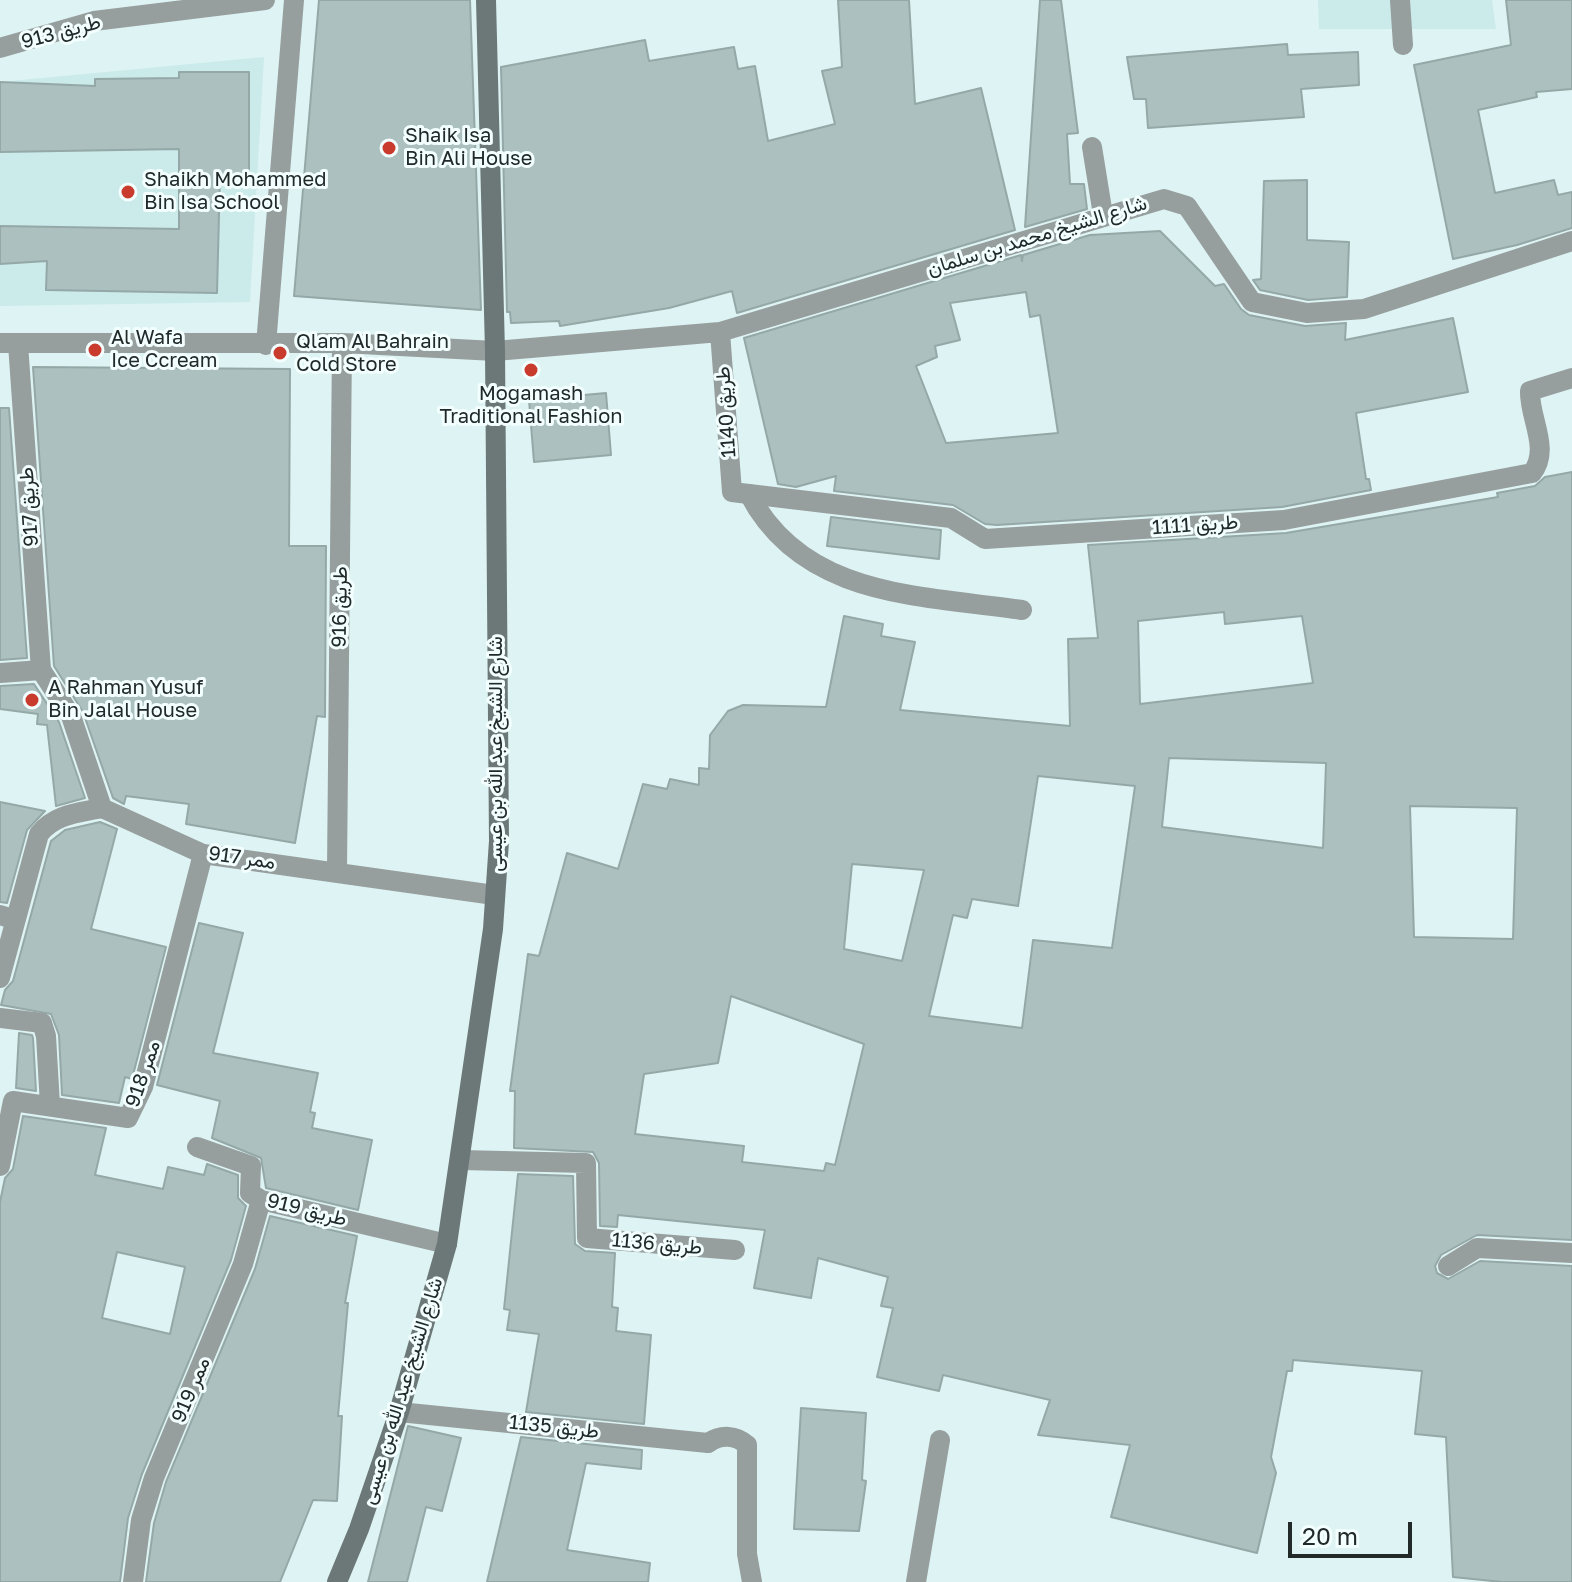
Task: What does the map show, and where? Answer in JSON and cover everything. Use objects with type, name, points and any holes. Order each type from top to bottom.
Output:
[{"type":"street","name":"طريق 913","points":[[0,48],[94,21],[265,0]]},
{"type":"street","points":[[266,345],[294,0]]},
{"type":"street","name":"شارع الشيخ عبد الله بن عيسى","points":[[337,1582],[359,1529],[399,1412],[447,1244],[493,929],[499,841],[495,351],[486,0]]},
{"type":"street","points":[[1400,0],[1403,45]]},
{"type":"street","points":[[1092,147],[1103,215]]},
{"type":"street","name":"شارع الشيخ محمد بن سلمان","points":[[495,351],[720,332],[1164,199],[1187,206],[1252,302],[1307,313],[1364,309],[1572,241]]},
{"type":"street","name":"طريق 1140","points":[[720,332],[740,493]]},
{"type":"street","points":[[9,344],[342,343],[495,351]]},
{"type":"street","name":"طريق 916","points":[[337,870],[342,343]]},
{"type":"street","name":"طريق 917","points":[[9,344],[41,670]]},
{"type":"street","name":"طريق 1111","points":[[740,493],[951,518],[985,539],[1284,520],[1532,473],[1541,453],[1530,391],[1572,378]]},
{"type":"street","points":[[740,493],[805,557],[850,582],[1022,610]]},
{"type":"street","points":[[0,673],[41,670],[71,716],[102,808],[62,816],[47,823],[39,834],[7,917],[0,978]]},
{"type":"street","name":"ممر 917","points":[[102,808],[203,854],[337,870],[494,895]]},
{"type":"street","name":"ممر 918","points":[[0,1166],[13,1101],[128,1118],[143,1087],[203,854]]},
{"type":"street","points":[[0,1018],[42,1023],[46,1036],[50,1105]]},
{"type":"street","name":"طريق 919","points":[[197,1147],[251,1166],[250,1193],[261,1200],[447,1244]]},
{"type":"street","name":"طريق 1136","points":[[461,1160],[586,1163],[587,1238],[735,1250]]},
{"type":"street","name":"ممر 919","points":[[133,1582],[141,1520],[154,1478],[243,1264],[261,1200]]},
{"type":"street","points":[[1448,1266],[1477,1248],[1572,1253]]},
{"type":"street","name":"طريق 1135","points":[[399,1412],[708,1443],[724,1437],[739,1438],[747,1445],[747,1554],[752,1582]]},
{"type":"street","points":[[916,1582],[940,1440]]},
{"type":"shaded area","points":[[1318,0],[1492,0],[1496,29],[1319,29]]},
{"type":"shaded area","name":"Shaikh Mohammed Bin Isa School","points":[[264,57],[250,302],[0,306],[0,82]]},
{"type":"building","name":"Shaik Isa Bin Ali House","points":[[319,0],[470,0],[481,310],[294,296]]},
{"type":"building","points":[[838,0],[909,0],[915,104],[981,88],[1015,230],[737,313],[732,291],[669,308],[560,326],[559,321],[511,323],[510,312],[507,312],[501,67],[645,40],[649,61],[734,47],[738,69],[755,66],[768,141],[835,124],[822,71],[842,67]]},
{"type":"building","points":[[1040,0],[1061,0],[1078,133],[1067,134],[1070,184],[1084,184],[1087,209],[1025,227]]},
{"type":"building","points":[[1506,0],[1572,0],[1572,89],[1536,92],[1537,97],[1478,110],[1495,193],[1554,180],[1558,195],[1572,192],[1572,228],[1517,245],[1453,259],[1414,65],[1511,45]]},
{"type":"building","points":[[1287,44],[1288,55],[1358,52],[1359,85],[1301,89],[1304,117],[1148,128],[1146,99],[1134,99],[1127,57]]},
{"type":"building","points":[[179,72],[249,72],[249,175],[220,175],[217,293],[46,290],[47,261],[0,264],[0,226],[179,229],[179,149],[0,152],[0,82],[95,86],[95,79],[179,78]]},
{"type":"building","points":[[1307,180],[1307,240],[1349,242],[1347,297],[1308,300],[1260,290],[1253,280],[1261,279],[1264,181]]},
{"type":"building","points":[[1160,231],[1215,286],[1224,284],[1241,309],[1249,315],[1305,326],[1346,323],[1345,340],[1453,318],[1468,392],[1356,413],[1366,479],[1369,479],[1371,490],[1282,507],[997,525],[985,524],[953,505],[834,491],[836,476],[796,487],[778,484],[744,338],[1021,255],[1022,261],[1023,255],[1090,235]],"holes":[[[1026,292],[1030,317],[1040,315],[1058,433],[946,443],[916,366],[937,357],[935,346],[960,340],[950,303]]]},
{"type":"building","points":[[33,367],[290,369],[289,546],[326,546],[325,717],[317,716],[295,843],[186,824],[189,804],[126,796],[124,804],[113,798],[83,712],[54,666]]},
{"type":"building","points":[[606,393],[611,455],[534,462],[529,400]]},
{"type":"building","points":[[0,408],[9,408],[27,658],[0,660]]},
{"type":"building","points":[[1572,472],[1572,1240],[1477,1235],[1441,1255],[1435,1266],[1437,1273],[1448,1279],[1480,1261],[1572,1266],[1572,1582],[1502,1582],[1453,1577],[1446,1437],[1415,1434],[1422,1371],[1293,1360],[1292,1371],[1287,1371],[1271,1457],[1276,1473],[1257,1553],[1111,1517],[1130,1445],[1038,1435],[1050,1400],[943,1375],[939,1391],[877,1377],[893,1308],[881,1306],[888,1277],[818,1258],[811,1298],[754,1288],[765,1230],[618,1215],[617,1227],[600,1226],[599,1163],[593,1152],[514,1148],[515,1091],[510,1091],[528,954],[539,956],[567,853],[618,869],[643,784],[667,789],[670,779],[699,785],[699,768],[709,769],[710,735],[728,711],[743,705],[826,707],[844,616],[883,624],[881,636],[915,642],[900,710],[1070,726],[1068,639],[1098,638],[1088,545],[1286,533],[1498,497],[1497,493],[1535,486],[1545,477]],"holes":[[[1224,612],[1225,624],[1302,616],[1313,683],[1140,704],[1138,621]],[[1169,758],[1326,763],[1323,848],[1162,827]],[[1038,776],[1135,786],[1112,948],[1033,940],[1022,1028],[929,1016],[953,915],[967,918],[972,899],[1018,906]],[[1410,806],[1517,808],[1513,939],[1414,937]],[[852,864],[924,870],[902,961],[844,949]],[[731,996],[864,1044],[835,1165],[826,1163],[824,1171],[742,1162],[744,1146],[635,1134],[644,1074],[718,1063]]]},
{"type":"building","points":[[831,517],[941,530],[939,559],[827,546]]},
{"type":"building","points":[[34,684],[59,722],[85,798],[56,806],[47,725],[37,724],[38,714],[0,709],[0,686]]},
{"type":"building","points":[[0,802],[45,811],[27,830],[7,903],[0,902]]},
{"type":"building","points":[[100,822],[117,829],[91,929],[166,947],[132,1079],[125,1077],[119,1103],[62,1095],[59,1035],[51,1014],[1,1005],[5,990],[13,981],[51,841],[65,830]]},
{"type":"building","points":[[199,923],[243,933],[213,1053],[318,1073],[310,1112],[315,1113],[312,1128],[372,1140],[358,1210],[266,1188],[261,1158],[212,1138],[220,1101],[157,1085]]},
{"type":"building","points":[[19,1033],[32,1035],[33,1038],[36,1091],[16,1088]]},
{"type":"building","points":[[23,1116],[106,1128],[95,1175],[163,1189],[168,1167],[204,1175],[207,1164],[238,1175],[238,1198],[246,1206],[231,1260],[142,1474],[128,1518],[120,1582],[0,1582],[0,1202],[5,1178],[13,1169]],"holes":[[[117,1252],[185,1267],[170,1334],[102,1318]]]},
{"type":"building","points":[[518,1174],[573,1176],[575,1244],[585,1251],[615,1253],[612,1307],[618,1308],[616,1331],[651,1335],[644,1424],[526,1412],[539,1334],[507,1330],[510,1310],[504,1309]]},
{"type":"building","points":[[270,1216],[357,1236],[345,1303],[348,1303],[338,1416],[342,1416],[337,1501],[313,1500],[280,1582],[146,1582],[154,1523],[166,1482],[255,1269]]},
{"type":"building","points":[[801,1408],[866,1413],[862,1480],[866,1481],[859,1531],[794,1529]]},
{"type":"building","points":[[408,1426],[461,1438],[442,1511],[426,1507],[407,1582],[368,1582]]},
{"type":"building","points":[[521,1437],[642,1450],[641,1469],[586,1463],[567,1550],[650,1563],[648,1582],[487,1582]]},
{"type":"place","name":"Shaik Isa Bin Ali House","points":[[389,148]]},
{"type":"place","name":"Shaikh Mohammed Bin Isa School","points":[[128,192]]},
{"type":"place","name":"Al Wafa Ice Ccream","points":[[95,350]]},
{"type":"place","name":"Qlam Al Bahrain Cold Store","points":[[280,353]]},
{"type":"place","name":"Mogamash Traditional Fashion","points":[[531,370]]},
{"type":"place","name":"A Rahman Yusuf Bin Jalal House","points":[[32,700]]}]
